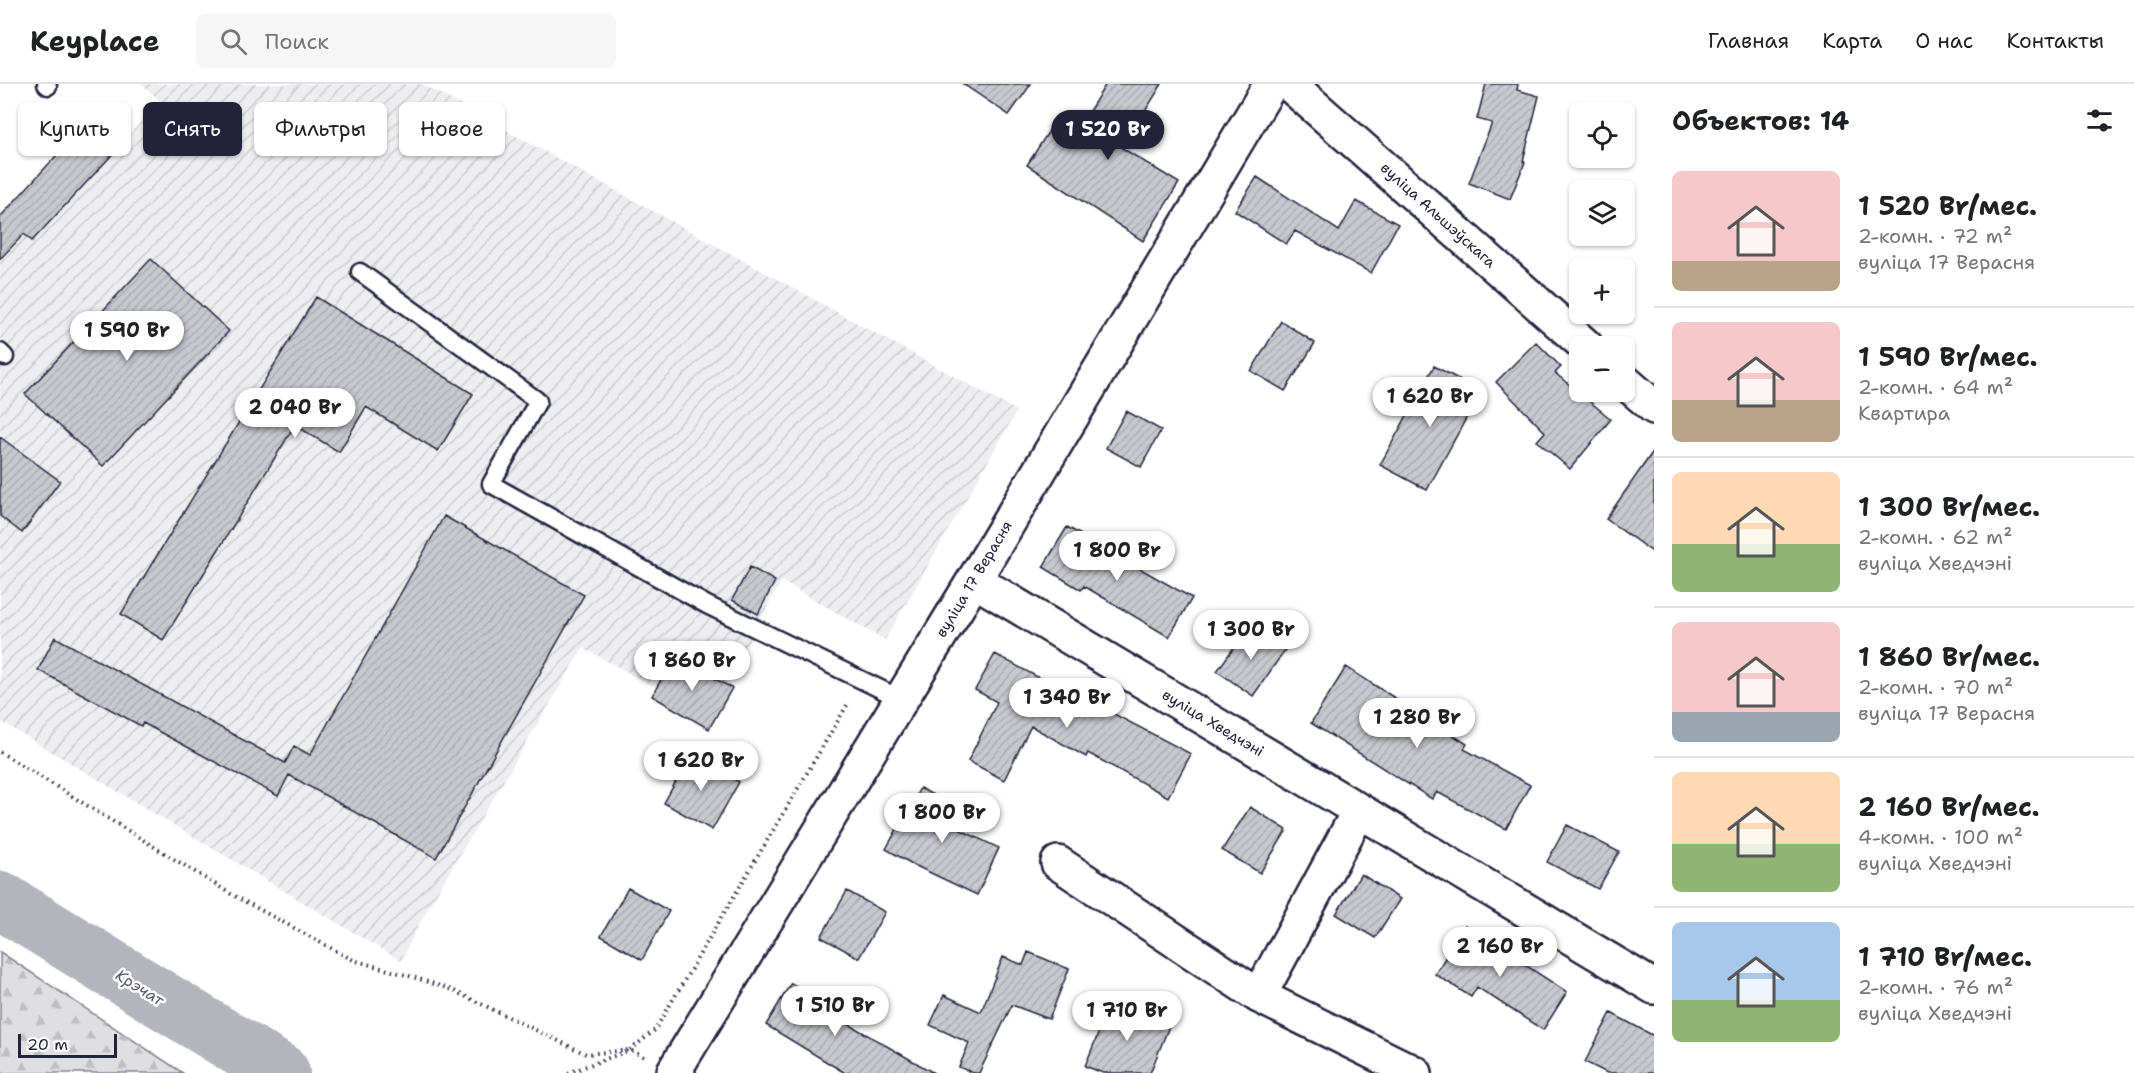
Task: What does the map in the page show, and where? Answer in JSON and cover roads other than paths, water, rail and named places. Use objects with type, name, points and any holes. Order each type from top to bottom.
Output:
[{"type":"street","name":"вуліца 17 Верасня","points":[[676,1072],[1271,84]]},
{"type":"street","name":"вуліца Альшэўскага","points":[[1289,84],[1575,336]]},
{"type":"street","points":[[1635,391],[1654,407]]},
{"type":"street","name":"вуліца Хведчэні","points":[[974,580],[1654,987]]},
{"type":"street","points":[[1259,996],[1359,811]]},
{"type":"street","points":[[1058,863],[1259,996],[1415,1073]]},
{"type":"lane","points":[[360,272],[538,401],[491,484],[707,605],[901,699]]},
{"type":"waterway","name":"Крэчат","points":[[0,900],[281,1073]]}]
